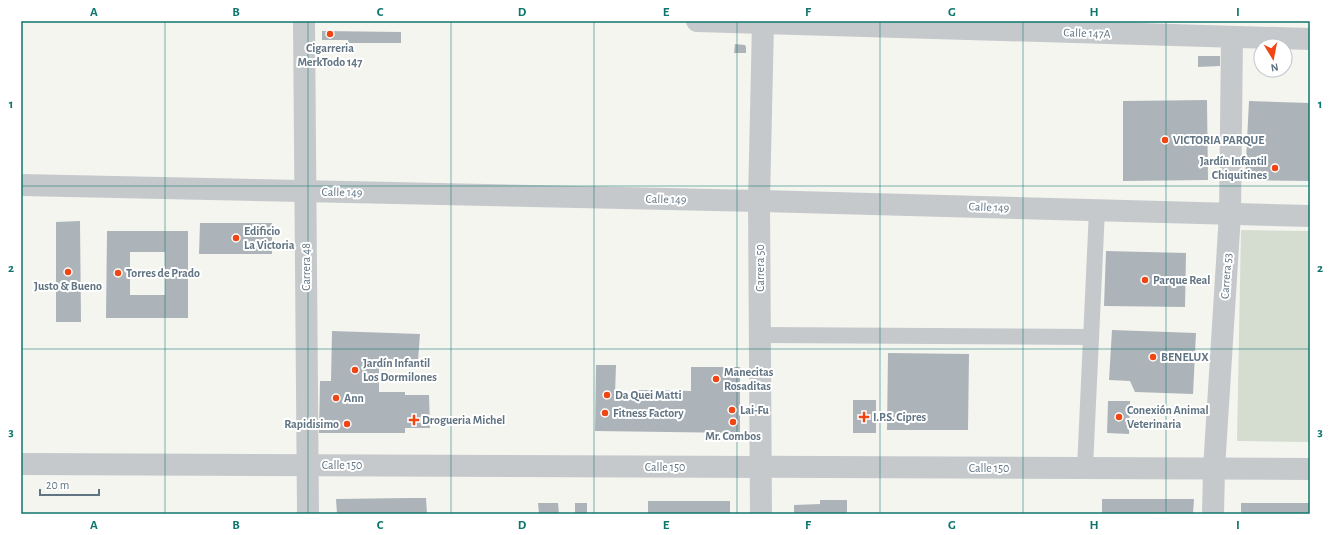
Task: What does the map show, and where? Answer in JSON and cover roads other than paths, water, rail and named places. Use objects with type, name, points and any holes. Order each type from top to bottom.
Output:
[{"type":"street","name":"Carrera 48","points":[[304,21],[308,514]]},
{"type":"street","name":"Calle 147A","points":[[697,21],[1310,39]]},
{"type":"street","name":"Carrera 50","points":[[761,514],[759,201],[762,23]]},
{"type":"street","name":"Carrera 53","points":[[1213,514],[1214,469],[1230,214],[1232,37]]},
{"type":"street","name":"Calle 149","points":[[21,185],[759,201],[1310,216]]},
{"type":"street","points":[[1085,468],[1097,210]]},
{"type":"street","points":[[760,335],[1091,337]]},
{"type":"street","name":"Calle 150","points":[[21,464],[1310,469]]},
{"type":"place","name":"Cigarreria MerkTodo 147","points":[[330,34]]},
{"type":"place","name":"VICTORIA PARQUE","points":[[1165,140]]},
{"type":"place","name":"Jardín Infantil Chiquitines","points":[[1275,168]]},
{"type":"place","name":"Edificio La Victoria","points":[[236,238]]},
{"type":"place","name":"Justo & Bueno","points":[[68,272]]},
{"type":"place","name":"Torres de Prado","points":[[118,273]]},
{"type":"place","name":"Parque Real","points":[[1145,280]]},
{"type":"place","name":"BENELUX","points":[[1153,357]]},
{"type":"place","name":"Jardín Infantil Los Dormilones","points":[[355,370]]},
{"type":"place","name":"Manecitas Rosaditas","points":[[716,379]]},
{"type":"place","name":"Da Quei Matti","points":[[607,395]]},
{"type":"place","name":"Ann","points":[[336,398]]},
{"type":"place","name":"Lai-Fu","points":[[732,410]]},
{"type":"place","name":"Fitness Factory","points":[[605,413]]},
{"type":"place","name":"I.P.S. Cipres","points":[[864,417]]},
{"type":"place","name":"Conexión Animal Veterinaria","points":[[1119,417]]},
{"type":"place","name":"Drogueria Michel","points":[[414,420]]},
{"type":"place","name":"Mr. Combos","points":[[733,422]]},
{"type":"place","name":"Rapidisimo","points":[[347,424]]}]
